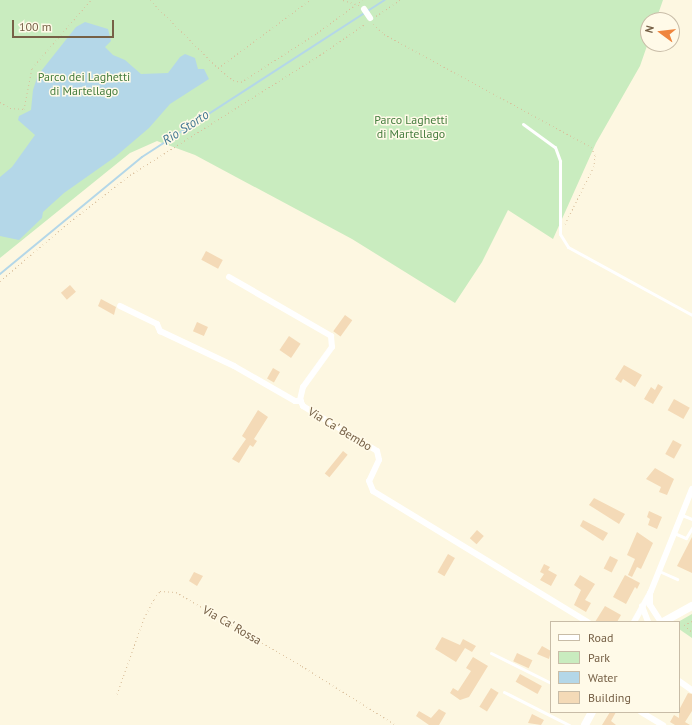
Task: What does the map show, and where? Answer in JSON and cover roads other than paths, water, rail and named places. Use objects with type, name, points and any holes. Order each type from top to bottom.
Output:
[{"type":"street","points":[[364,8],[370,18]]},
{"type":"street","name":"Via Ca' Bembo","points":[[229,277],[327,332],[333,339],[332,346],[303,387],[301,401],[316,414],[377,451],[379,460],[369,481],[373,491],[586,621]]},
{"type":"street","points":[[120,306],[157,324],[160,331],[234,366],[295,401],[301,401]]},
{"type":"street","points":[[634,621],[651,591],[692,489]]},
{"type":"street","points":[[651,591],[650,605],[661,621]]},
{"type":"street","points":[[642,606],[648,621]]},
{"type":"street","points":[[664,621],[692,606]]},
{"type":"street","points":[[680,682],[692,690]]},
{"type":"street","points":[[585,725],[591,713]]},
{"type":"street","points":[[644,713],[663,725]]},
{"type":"lane","points":[[523,124],[555,147],[560,161],[560,234],[568,247],[692,315]]},
{"type":"lane","points":[[682,515],[692,519]]},
{"type":"lane","points":[[674,533],[686,538],[692,529]]},
{"type":"lane","points":[[659,571],[677,579]]},
{"type":"lane","points":[[491,653],[550,682]]},
{"type":"lane","points":[[504,692],[569,725]]},
{"type":"water","points":[[85,22],[108,29],[111,41],[105,47],[113,55],[125,60],[141,74],[168,73],[180,57],[185,54],[195,58],[198,69],[204,69],[209,79],[170,104],[149,128],[115,157],[64,193],[43,212],[42,218],[19,240],[0,236],[0,177],[12,167],[35,135],[18,120],[19,116],[31,110],[33,90],[38,75],[76,27]]},
{"type":"waterway","name":"Rio Storto","points":[[0,274],[142,157],[385,0]]},
{"type":"park label","name":"Parco dei Laghetti di Martellago","points":[[84,84]]},
{"type":"park label","name":"Parco Laghetti di Martellago","points":[[411,127]]}]
